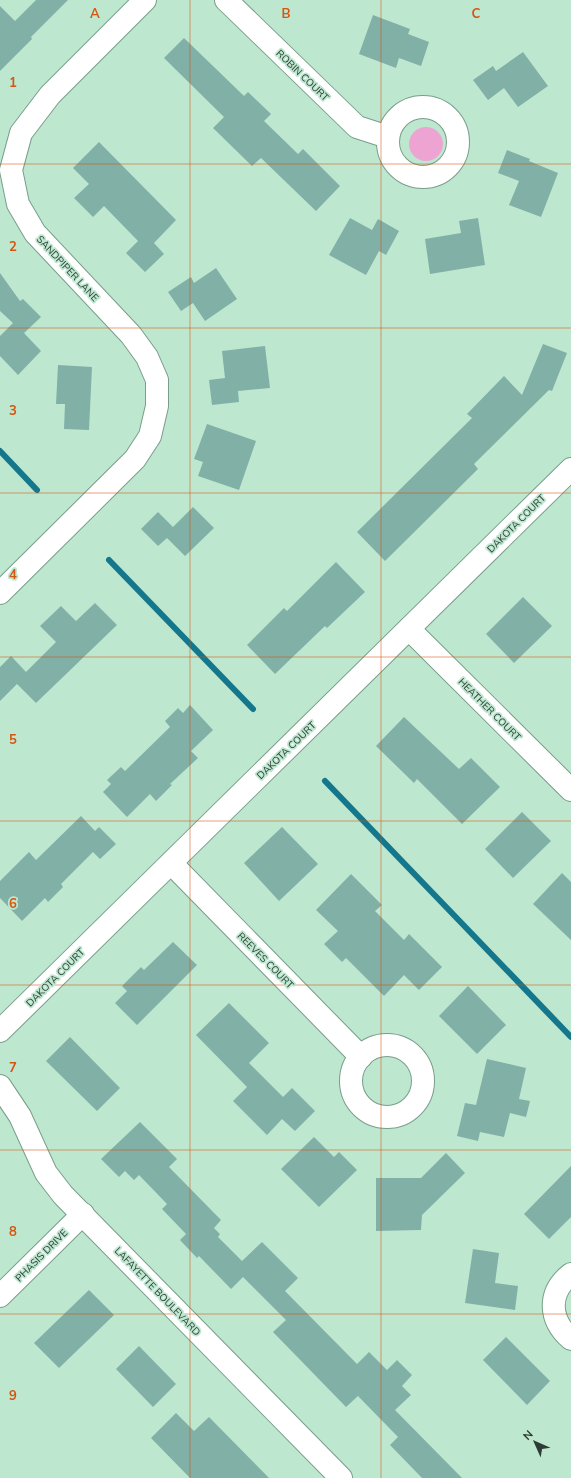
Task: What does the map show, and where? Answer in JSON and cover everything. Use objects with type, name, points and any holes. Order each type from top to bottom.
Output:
[{"type":"street","name":"SANDPIPER LANE","points":[[0,593],[134,459],[150,436],[157,406],[157,380],[147,357],[131,335],[35,233],[18,204],[12,170],[21,133],[50,95],[145,0]]},
{"type":"street","name":"ROBIN COURT","points":[[226,0],[357,127],[388,137]]},
{"type":"street","name":"DAKOTA COURT","points":[[0,1031],[571,469]]},
{"type":"street","name":"HEATHER COURT","points":[[409,629],[571,790]]},
{"type":"street","name":"REEVES COURT","points":[[171,863],[361,1057]]},
{"type":"street","name":"LAFAYETTE BOULEVARD","points":[[0,1086],[20,1116],[46,1173],[63,1195],[341,1478]]},
{"type":"street","name":"PHASIS DRIVE","points":[[0,1296],[82,1214]]},
{"type":"street","points":[[571,1274],[564,1280],[556,1292],[554,1305],[555,1318],[561,1330],[571,1339]]},
{"type":"shaded area","points":[[426,127],[438,132],[443,144],[438,156],[426,161],[414,156],[409,144],[414,132]]},
{"type":"building","points":[[36,0],[68,0],[0,71],[0,6],[15,21]]},
{"type":"building","points":[[373,15],[410,29],[408,34],[429,42],[421,66],[399,58],[396,68],[359,54]]},
{"type":"building","points":[[184,38],[244,96],[248,92],[271,114],[264,121],[298,154],[303,149],[340,186],[316,211],[261,158],[252,166],[213,128],[224,117],[164,58]]},
{"type":"building","points":[[523,52],[548,86],[518,107],[504,88],[488,100],[473,80],[493,66],[496,71]]},
{"type":"building","points":[[99,142],[176,220],[154,243],[164,254],[145,272],[126,253],[138,241],[104,206],[93,217],[74,198],[89,184],[73,168]]},
{"type":"building","points":[[507,150],[530,159],[529,161],[558,173],[541,217],[509,205],[519,181],[498,173]]},
{"type":"building","points":[[350,218],[372,230],[378,219],[399,231],[386,255],[379,251],[366,275],[329,255]]},
{"type":"building","points":[[478,218],[485,265],[430,274],[425,239],[461,233],[459,221]]},
{"type":"building","points":[[216,268],[237,299],[205,321],[193,303],[181,311],[168,292],[191,277],[194,283]]},
{"type":"building","points":[[0,273],[20,301],[23,299],[41,317],[24,333],[41,351],[18,375],[0,356],[0,336],[13,323],[0,311]]},
{"type":"building","points":[[543,344],[567,353],[552,391],[549,390],[474,464],[478,469],[385,561],[357,532],[472,418],[467,414],[504,376],[522,395]]},
{"type":"building","points":[[265,346],[270,388],[238,391],[239,402],[212,405],[209,380],[225,378],[222,351]]},
{"type":"building","points":[[58,365],[92,367],[89,430],[64,429],[65,404],[56,404]]},
{"type":"building","points":[[207,424],[256,441],[239,490],[198,476],[203,462],[194,459]]},
{"type":"building","points":[[193,507],[214,528],[185,556],[167,538],[158,546],[141,529],[158,512],[173,527]]},
{"type":"building","points":[[336,562],[365,592],[327,628],[325,626],[275,674],[247,645],[284,608],[287,611]]},
{"type":"building","points":[[523,597],[552,626],[514,663],[486,634]]},
{"type":"building","points":[[95,603],[117,625],[36,703],[17,684],[0,701],[0,667],[11,656],[26,672],[56,642],[40,626],[61,606],[76,621]]},
{"type":"building","points":[[190,705],[213,730],[191,751],[198,758],[170,784],[172,785],[156,801],[150,794],[127,817],[103,792],[111,784],[107,780],[121,767],[125,771],[170,727],[165,721],[178,708],[183,713]]},
{"type":"building","points":[[404,717],[459,769],[471,758],[500,787],[462,824],[417,779],[414,783],[376,746]]},
{"type":"building","points":[[522,812],[551,841],[513,878],[485,849]]},
{"type":"building","points":[[81,816],[95,831],[99,827],[116,844],[100,859],[93,852],[61,884],[63,887],[48,902],[45,898],[22,921],[0,898],[0,881],[29,852],[36,860]]},
{"type":"building","points":[[282,827],[318,864],[279,901],[244,863]]},
{"type":"building","points":[[562,873],[571,882],[571,940],[533,904]]},
{"type":"building","points":[[351,874],[382,905],[375,911],[404,940],[409,934],[442,967],[419,990],[404,975],[384,996],[346,958],[342,962],[324,944],[338,931],[316,910]]},
{"type":"building","points":[[173,942],[197,965],[137,1025],[115,1003],[127,991],[122,986],[141,967],[144,970]]},
{"type":"building","points":[[468,986],[506,1025],[477,1054],[439,1016]]},
{"type":"building","points":[[229,1003],[269,1043],[249,1063],[283,1097],[292,1088],[315,1111],[295,1131],[282,1119],[267,1135],[233,1101],[247,1087],[196,1035]]},
{"type":"building","points":[[70,1037],[120,1088],[97,1111],[46,1061]]},
{"type":"building","points":[[487,1059],[526,1068],[519,1099],[530,1101],[526,1117],[510,1113],[504,1137],[480,1132],[478,1141],[457,1136],[465,1103],[476,1105]]},
{"type":"building","points":[[140,1122],[177,1159],[169,1167],[221,1220],[214,1228],[220,1234],[218,1237],[242,1261],[262,1242],[298,1278],[285,1291],[357,1364],[369,1352],[387,1370],[397,1360],[412,1375],[402,1386],[411,1395],[395,1410],[462,1478],[422,1478],[390,1445],[398,1437],[358,1396],[346,1407],[273,1332],[286,1320],[243,1277],[231,1289],[199,1256],[197,1258],[180,1240],[186,1234],[162,1209],[167,1204],[139,1175],[134,1180],[125,1171],[119,1177],[101,1159]]},
{"type":"building","points":[[314,1137],[334,1157],[339,1152],[357,1170],[319,1207],[281,1169]]},
{"type":"building","points":[[446,1153],[465,1173],[422,1215],[421,1230],[376,1231],[376,1178],[421,1178]]},
{"type":"building","points":[[571,1166],[571,1217],[549,1239],[524,1214]]},
{"type":"building","points":[[473,1249],[499,1253],[495,1283],[518,1286],[515,1310],[465,1303]]},
{"type":"building","points":[[89,1290],[114,1315],[59,1368],[34,1343]]},
{"type":"building","points":[[506,1337],[550,1381],[527,1405],[483,1360]]},
{"type":"building","points":[[139,1346],[176,1384],[153,1407],[116,1369]]},
{"type":"building","points":[[176,1413],[194,1431],[209,1417],[269,1478],[190,1478],[151,1438]]},
{"type":"waterway","points":[[0,451],[37,490]]},
{"type":"waterway","points":[[109,560],[253,709]]},
{"type":"waterway","points":[[325,781],[571,1037]]}]
